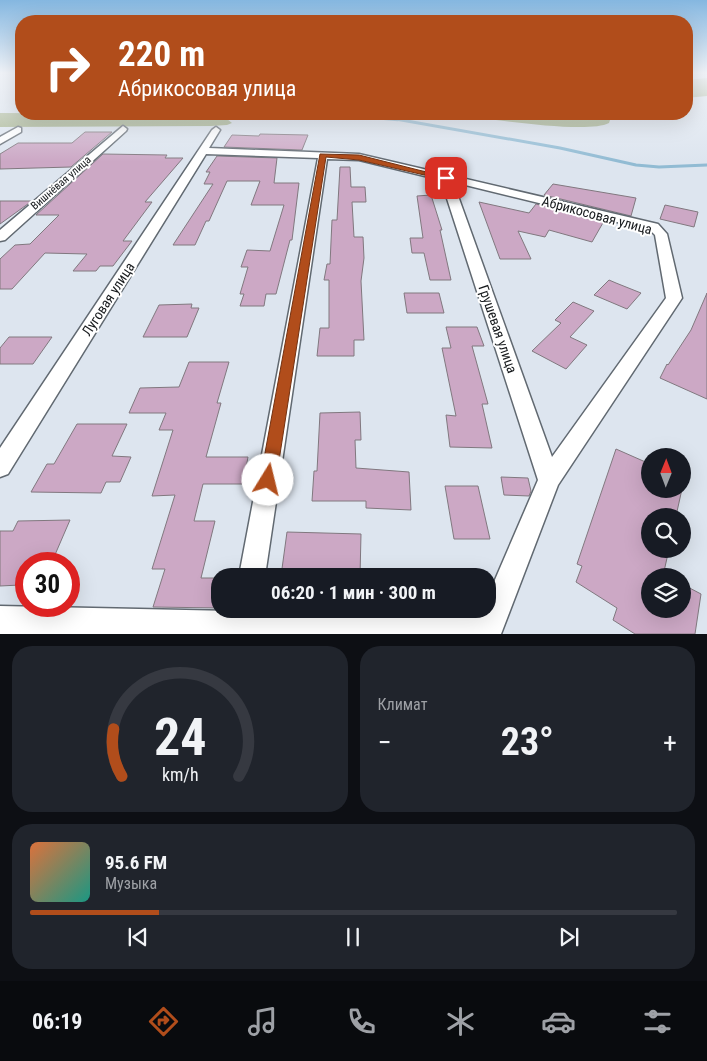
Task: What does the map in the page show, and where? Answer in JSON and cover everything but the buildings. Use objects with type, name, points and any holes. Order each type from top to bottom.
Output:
[{"type":"street","name":"Вишнёвая улица","points":[[0,238],[123,129]]},
{"type":"street","points":[[0,141],[18,130]]},
{"type":"street","name":"Луговая улица","points":[[0,467],[216,130]]},
{"type":"street","name":"Абрикосовая улица","points":[[204,151],[359,158],[654,227],[661,234],[674,298],[549,480],[486,633]]},
{"type":"street","points":[[253,568],[323,155]]},
{"type":"street","name":"Грушевая улица","points":[[446,178],[549,480]]},
{"type":"street","points":[[0,620],[245,618],[486,633]]},
{"type":"green space","points":[[0,113],[15,113],[15,120],[228,120],[232,123],[211,126],[0,127]]},
{"type":"green space","points":[[499,120],[610,120],[609,123],[597,126],[579,127]]},
{"type":"waterway","points":[[401,120],[560,148],[636,165],[659,167],[707,165]]},
{"type":"route","points":[[268,480],[323,155],[350,156],[446,178]]}]
